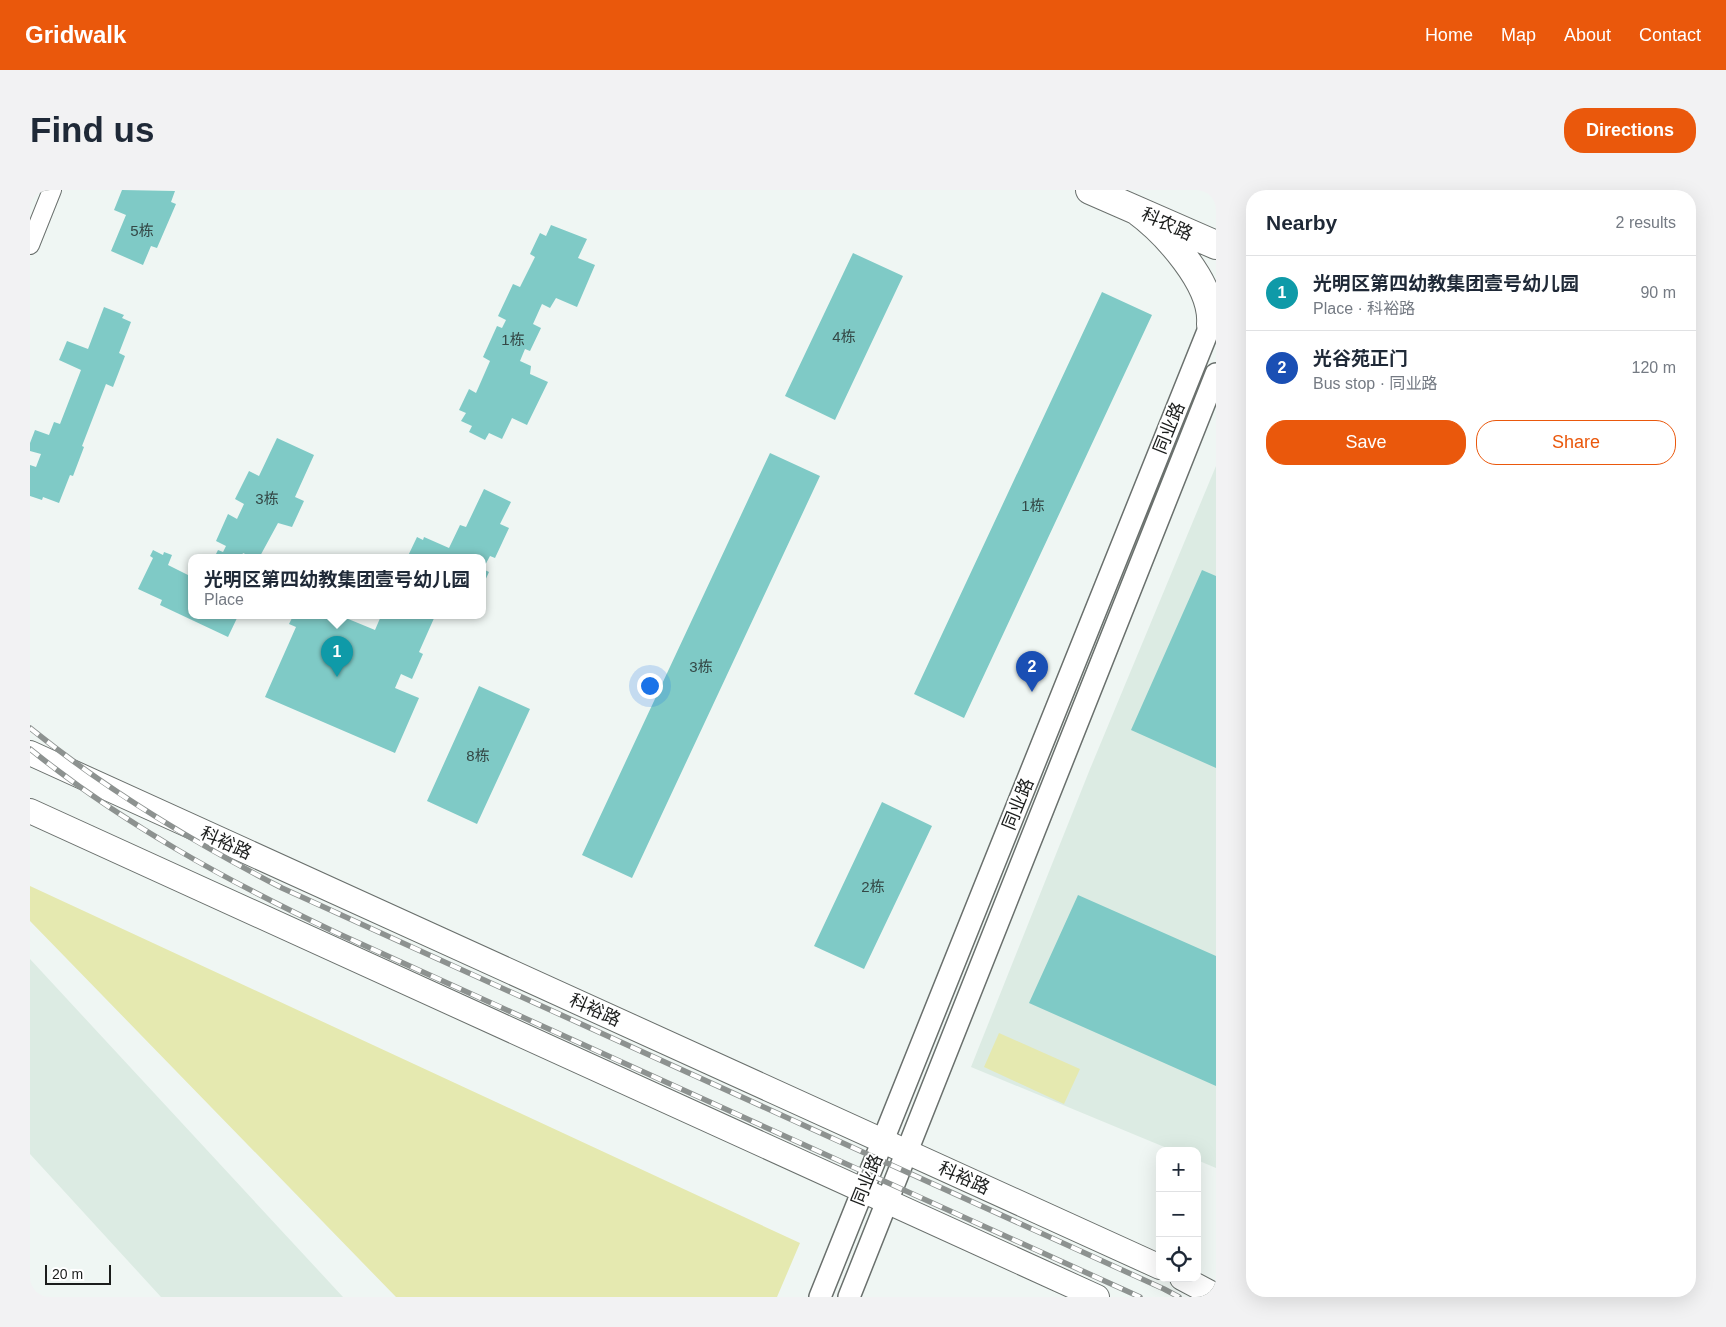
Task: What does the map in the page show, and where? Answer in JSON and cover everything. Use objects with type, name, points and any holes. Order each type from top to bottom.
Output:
[{"type":"main road","name":"科农路","points":[[1090,190],[1216,245]]},
{"type":"main road","points":[[1136,210],[1162,233],[1195,275],[1204,290],[1213,317]]},
{"type":"main road","name":"科裕路","points":[[30,753],[1156,1265]]},
{"type":"main road","points":[[30,811],[1097,1297]]},
{"type":"main road","points":[[1190,1282],[1216,1296]]},
{"type":"street","points":[[30,246],[52,190]]},
{"type":"street","name":"同业路","points":[[820,1297],[1213,317]]},
{"type":"street","name":"同业路","points":[[849,1297],[1216,374]]},
{"type":"shaded area","points":[[1216,466],[1216,1168],[1201,1162],[1201,1147],[1164,1147],[971,1067],[1090,769]]},
{"type":"shaded area","points":[[30,959],[343,1297],[161,1297],[30,1154]]},
{"type":"green space","points":[[30,886],[800,1243],[777,1297],[396,1297],[30,921]]},
{"type":"green space","points":[[999,1033],[1080,1069],[1064,1104],[984,1067]]},
{"type":"building","points":[[122,190],[175,191],[171,202],[176,204],[157,248],[151,246],[143,265],[111,251],[126,215],[114,210]]},
{"type":"building","points":[[551,225],[587,239],[578,258],[595,265],[577,307],[556,298],[550,308],[542,304],[533,324],[541,328],[530,351],[525,349],[520,361],[531,366],[530,374],[548,382],[527,425],[512,418],[502,439],[489,433],[485,440],[469,432],[472,426],[461,421],[466,413],[459,410],[469,389],[476,393],[490,361],[483,357],[497,326],[502,328],[506,320],[498,316],[513,284],[520,287],[535,257],[530,254],[540,233],[546,236]]},
{"type":"building","points":[[853,253],[903,276],[835,420],[785,396]]},
{"type":"building","points":[[1102,292],[1152,315],[964,718],[914,694]]},
{"type":"building","points":[[104,307],[124,315],[122,318],[131,322],[119,353],[125,356],[113,387],[106,384],[82,446],[84,447],[73,476],[70,475],[59,503],[43,497],[42,500],[30,496],[30,465],[36,467],[41,454],[30,451],[30,443],[35,430],[49,435],[54,422],[60,424],[81,370],[59,360],[67,341],[88,349]]},
{"type":"building","points":[[277,438],[314,455],[295,497],[304,501],[292,527],[278,523],[261,554],[216,554],[218,550],[223,552],[226,546],[216,541],[228,514],[237,519],[244,504],[235,499],[249,471],[259,476]]},
{"type":"building","points":[[770,453],[820,476],[632,878],[582,855]]},
{"type":"building","points":[[484,489],[511,502],[500,524],[509,528],[495,558],[490,556],[486,563],[486,554],[409,554],[417,537],[423,540],[424,537],[449,548],[460,525],[466,527]]},
{"type":"building","points":[[153,550],[163,555],[164,552],[172,555],[168,565],[188,575],[188,618],[160,605],[162,600],[138,589],[153,558],[150,556]]},
{"type":"building","points":[[1202,570],[1216,576],[1216,768],[1131,730]]},
{"type":"building","points":[[190,619],[237,619],[228,637]]},
{"type":"building","points":[[292,619],[348,619],[375,630],[380,619],[434,619],[419,652],[423,654],[412,679],[401,674],[395,688],[419,698],[395,753],[265,697],[296,627],[289,624]]},
{"type":"building","points":[[479,686],[530,709],[477,824],[427,801]]},
{"type":"building","points":[[882,802],[932,826],[864,969],[814,946]]},
{"type":"building","points":[[1078,895],[1216,956],[1216,1086],[1029,1003]]},
{"type":"railway","points":[[30,728],[90,773],[152,814],[184,834],[282,888],[1179,1297]]},
{"type":"railway","points":[[30,749],[65,776],[140,827],[217,872],[297,914],[1140,1297]]},
{"type":"place","name":"光明区第四幼教集团壹号幼儿园","points":[[337,677]]},
{"type":"place","name":"光谷苑正门","points":[[1032,692]]}]
